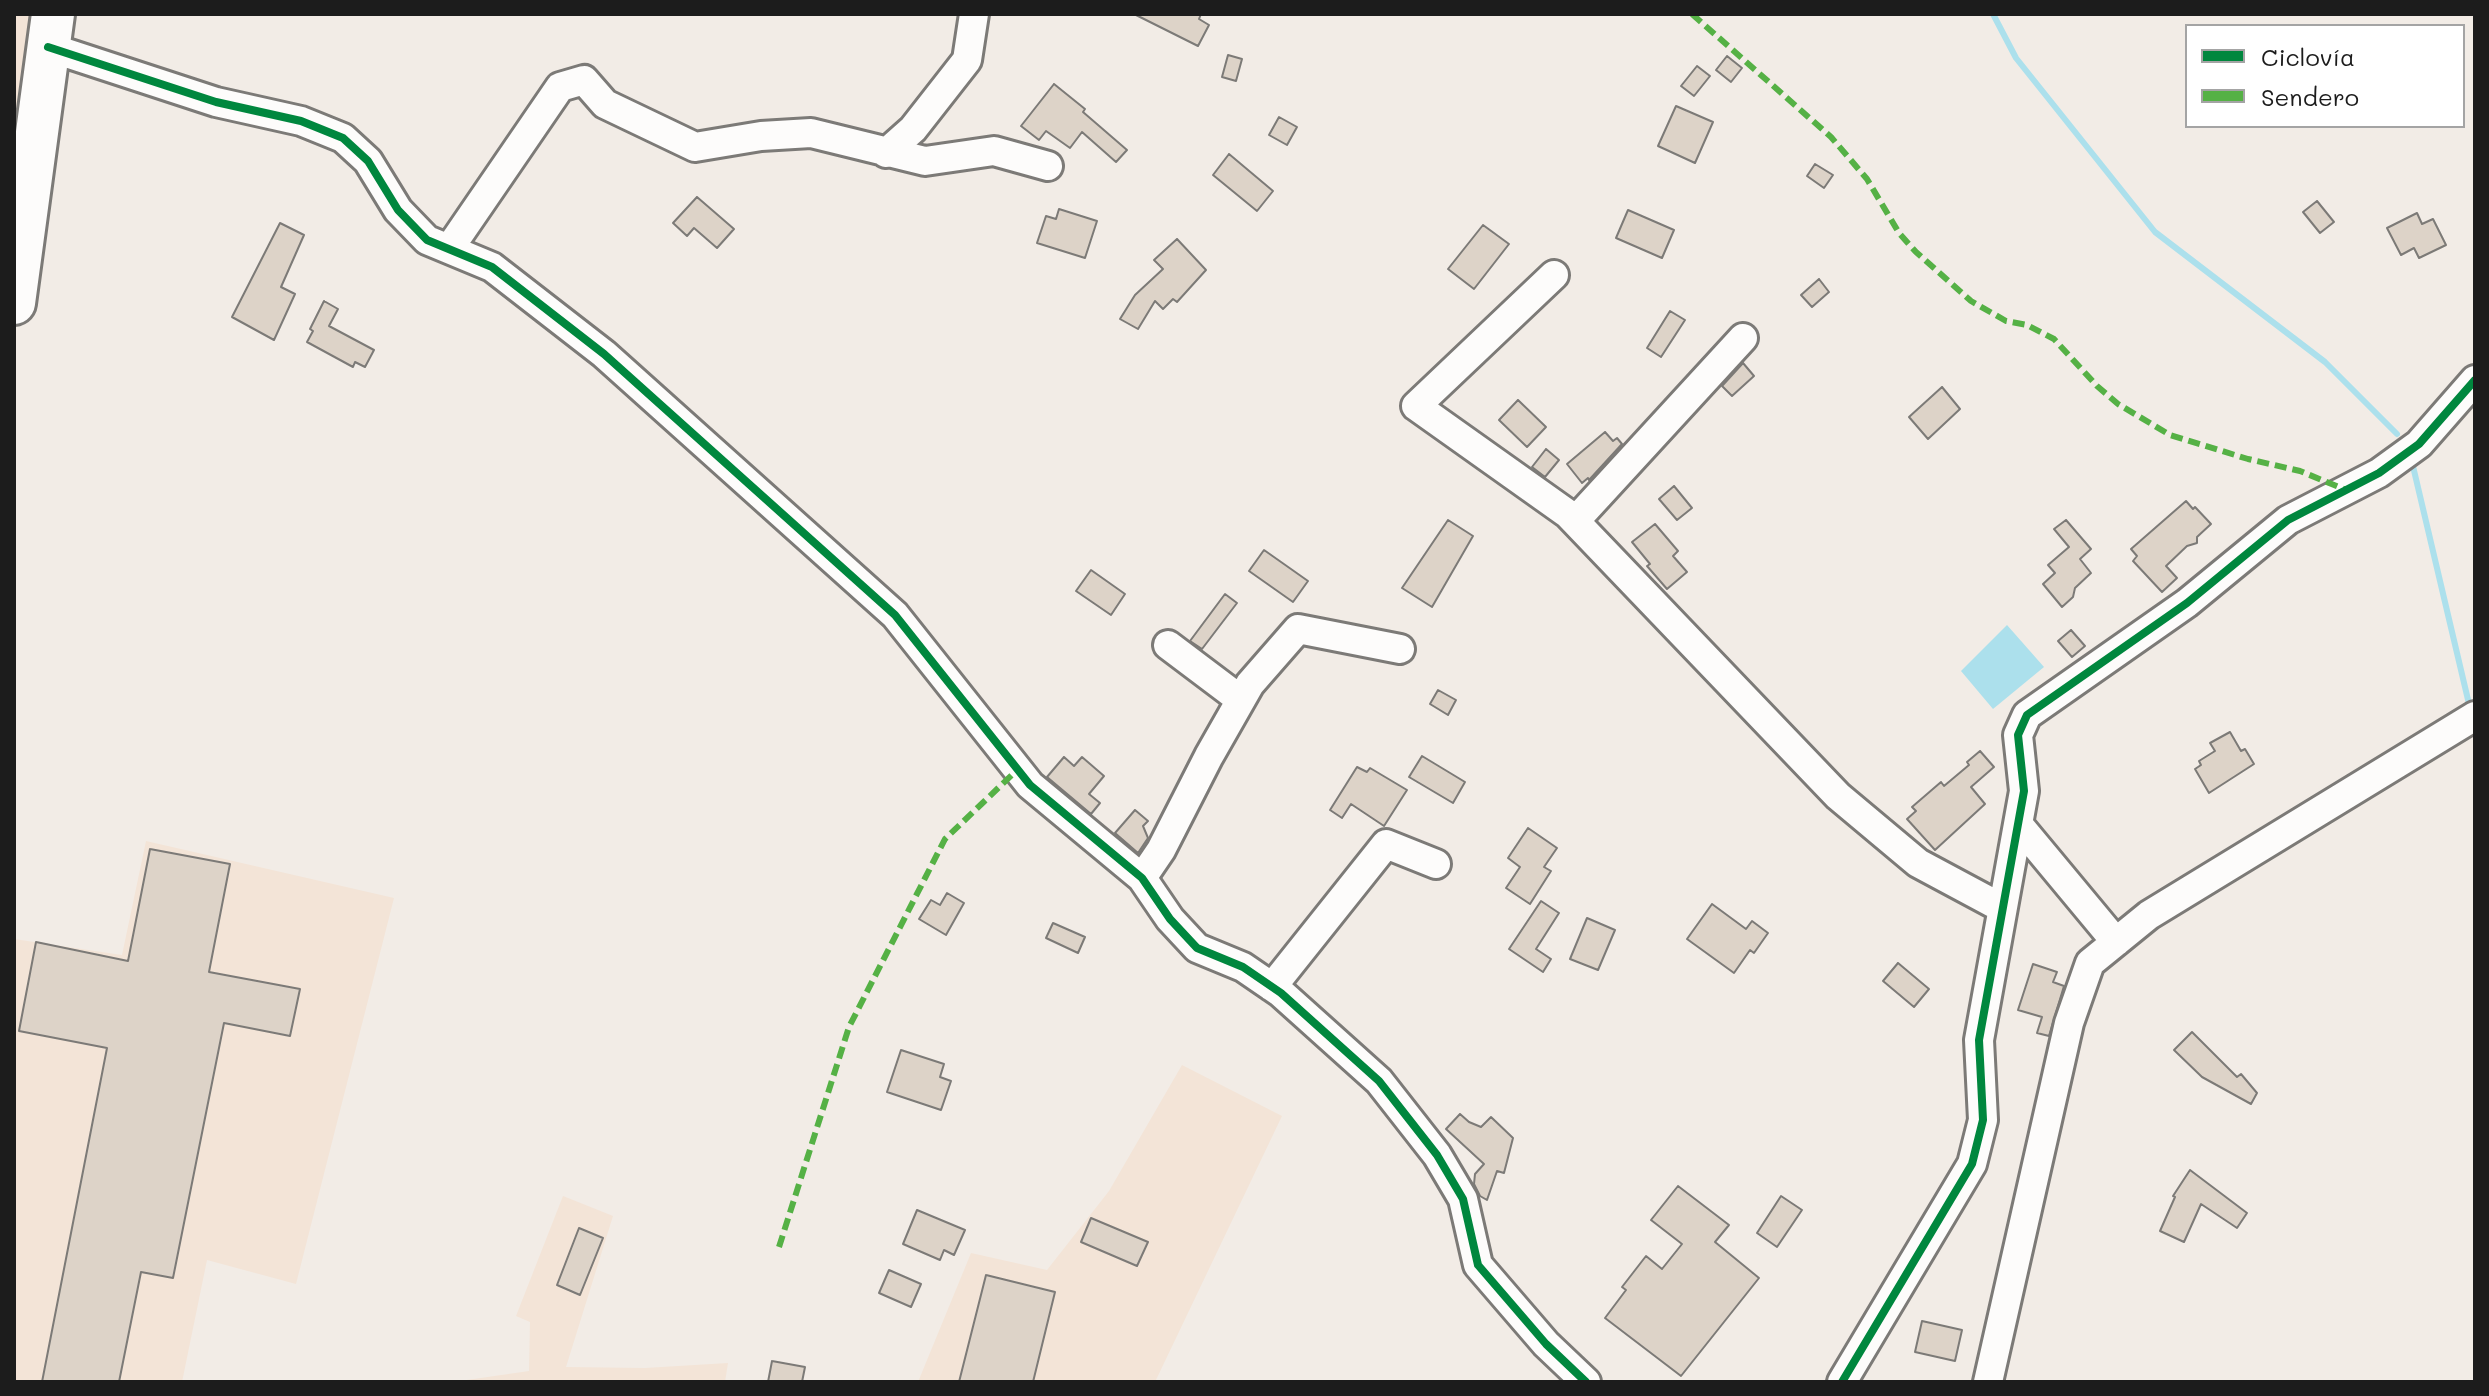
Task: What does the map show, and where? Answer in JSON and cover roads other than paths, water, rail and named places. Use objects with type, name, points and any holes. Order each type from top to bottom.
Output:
[{"type":"highway","points":[[14,303],[50,31]]},
{"type":"street","points":[[886,153],[913,129],[967,60],[974,14]]},
{"type":"street","points":[[50,31],[216,102],[301,121],[343,138],[368,161],[398,210],[427,240],[492,267],[604,354],[895,615],[1030,785],[1142,878],[1170,919],[1197,948],[1243,967],[1272,987],[1379,1081],[1437,1155],[1463,1199],[1478,1265],[1546,1344],[1586,1382]]},
{"type":"street","points":[[449,249],[560,87],[584,80],[605,104],[695,147],[761,136],[811,133],[925,161],[994,151],[1048,166]]},
{"type":"street","points":[[1554,275],[1416,406],[1575,521],[1838,796],[1918,863],[2002,908]]},
{"type":"street","points":[[1575,521],[1743,338]]},
{"type":"street","points":[[1842,1382],[1972,1164],[1983,1120],[1979,1040],[2024,791],[2018,735],[2027,715],[2187,603],[2288,520],[2379,473],[2419,444],[2475,380]]},
{"type":"street","points":[[1142,878],[1161,850],[1250,684],[1298,629],[1400,649]]},
{"type":"street","points":[[1168,645],[1241,700]]},
{"type":"street","points":[[1988,1382],[2069,1023],[2090,963],[2149,915],[2475,716]]},
{"type":"street","points":[[2018,824],[2116,942]]},
{"type":"street","points":[[1272,987],[1386,844],[1436,864]]},
{"type":"water","points":[[2007,625],[2044,667],[1993,709],[1961,671]]},
{"type":"waterway","points":[[1993,14],[2016,58],[2155,232],[2325,362],[2397,434]]},
{"type":"waterway","points":[[2412,462],[2469,704]]}]
